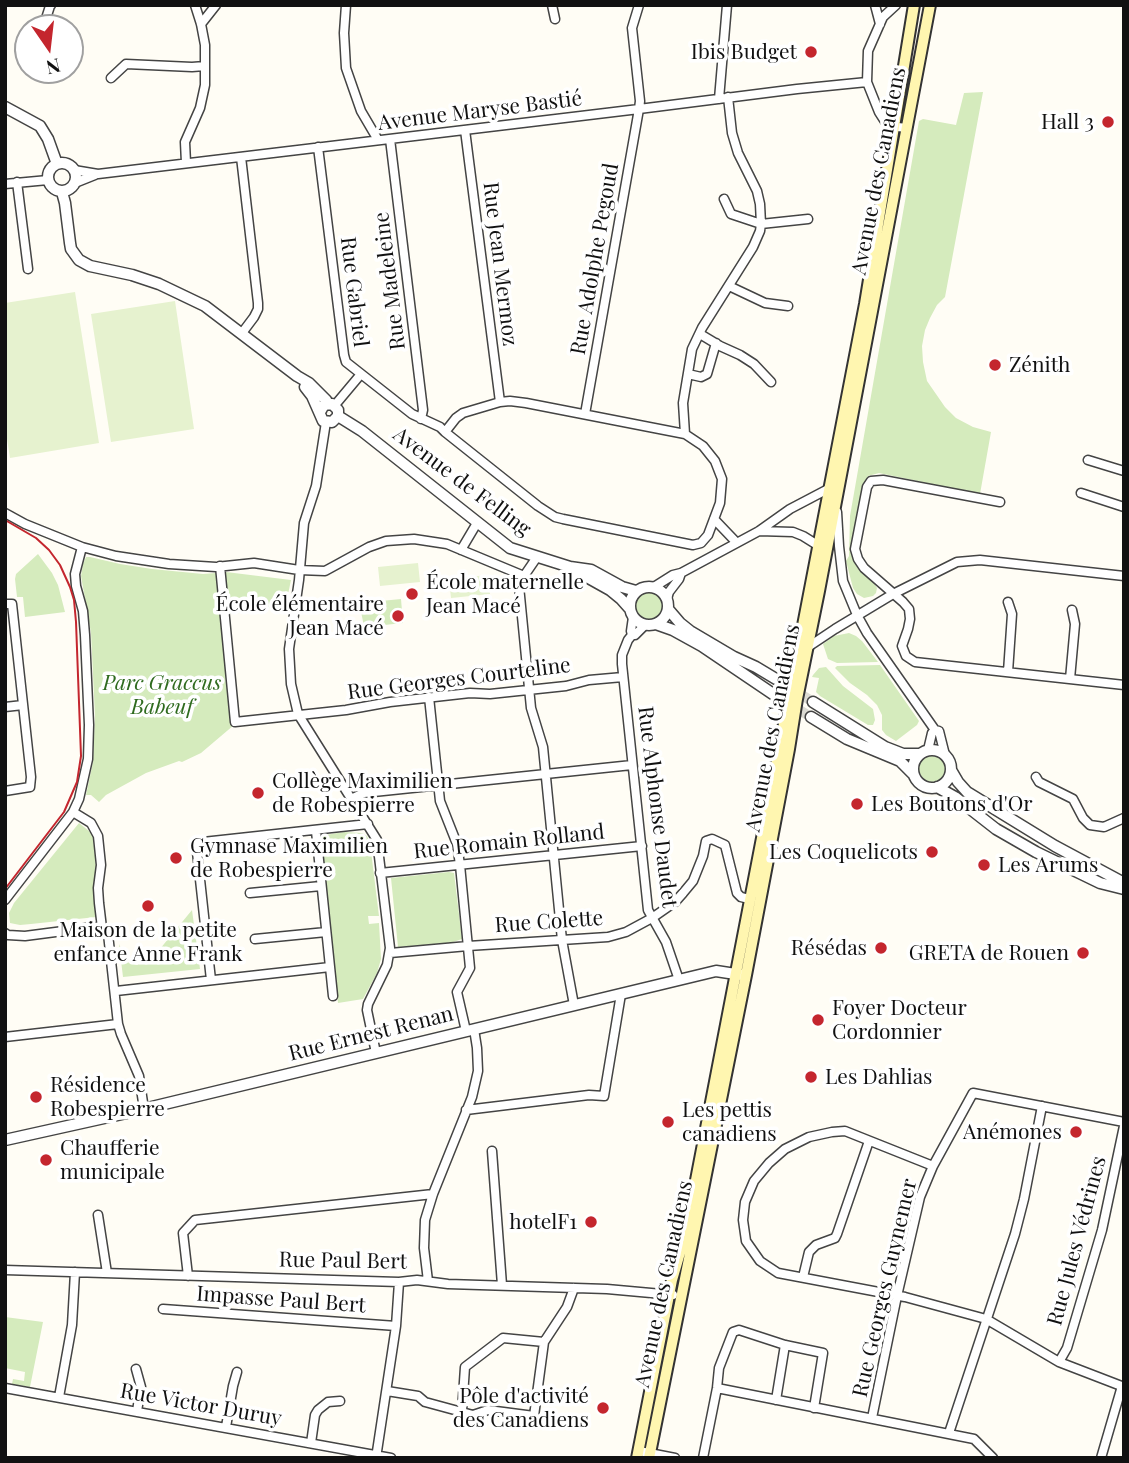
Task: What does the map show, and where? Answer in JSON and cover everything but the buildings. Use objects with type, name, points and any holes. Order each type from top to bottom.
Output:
[{"type":"main road","name":"Avenue des Canadiens","points":[[644,1455],[686,1232],[790,741],[837,498],[901,127],[914,5]]},
{"type":"main road","name":"Avenue des Canadiens","points":[[741,974],[749,899],[865,304],[901,127],[930,5]]},
{"type":"street","points":[[186,163],[185,142],[202,98],[205,66],[205,45],[195,5]]},
{"type":"street","points":[[201,24],[216,5]]},
{"type":"street","points":[[346,5],[346,68],[361,111],[378,140]]},
{"type":"street","points":[[552,5],[555,19]]},
{"type":"street","name":"Rue Adolphe Pegoud","points":[[585,414],[639,109],[632,28],[639,5]]},
{"type":"street","points":[[685,435],[682,403],[692,349],[754,247],[761,224],[757,191],[738,153],[724,98],[727,5]]},
{"type":"street","points":[[875,5],[880,24]]},
{"type":"street","points":[[891,6],[867,51],[867,82],[888,126],[901,127]]},
{"type":"street","points":[[111,78],[126,64],[205,66]]},
{"type":"street","name":"Avenue Maryse Bastié","points":[[75,183],[98,174],[867,82]]},
{"type":"street","points":[[5,107],[40,126],[57,164]]},
{"type":"street","name":"Rue Jean Mermoz","points":[[465,130],[499,402]]},
{"type":"street","name":"Rue Madeleine","points":[[390,139],[423,410],[421,419]]},
{"type":"street","name":"Rue Gabriel","points":[[318,147],[346,362],[412,414],[445,432],[555,517],[693,545],[701,543],[708,535],[714,519]]},
{"type":"street","points":[[241,157],[258,303],[254,317],[242,333]]},
{"type":"street","points":[[57,164],[66,164],[74,170],[75,183],[71,188],[62,192],[52,188],[48,180],[49,172],[57,164]]},
{"type":"street","name":"Avenue Maryse Bastié","points":[[74,170],[98,174]]},
{"type":"street","points":[[5,184],[48,180]]},
{"type":"street","points":[[17,182],[28,269]]},
{"type":"street","name":"Avenue de Felling","points":[[62,192],[71,249],[79,260],[90,266],[159,284],[205,306],[297,376],[312,396],[362,430],[510,548],[535,560],[591,570],[622,587],[636,591]]},
{"type":"street","points":[[724,199],[731,214],[761,224],[808,219]]},
{"type":"street","points":[[729,286],[765,303],[788,306]]},
{"type":"street","points":[[700,334],[754,364],[771,383]]},
{"type":"street","points":[[688,374],[701,377],[707,374],[716,343]]},
{"type":"street","points":[[361,374],[321,417],[326,422],[316,486],[303,523],[289,649],[292,695],[298,714],[376,839],[390,953],[367,1010],[376,1053]]},
{"type":"street","points":[[445,432],[463,413],[499,402],[526,403],[685,435],[703,446],[715,461],[722,479],[722,495],[714,519],[736,542]]},
{"type":"street","points":[[1088,460],[1124,471]]},
{"type":"street","points":[[1000,502],[883,480],[872,481],[867,487],[855,549],[864,568],[909,609],[910,619],[902,646],[906,656],[915,662],[1124,685]]},
{"type":"street","points":[[654,587],[675,573],[681,573],[759,531],[799,503],[830,488]]},
{"type":"street","points":[[1081,493],[1124,507]]},
{"type":"street","points":[[837,498],[843,581],[857,615],[866,633],[934,730],[939,731],[945,755],[958,782],[967,792],[1055,846],[1124,883]]},
{"type":"street","points":[[5,513],[82,547],[159,563],[220,566],[254,563],[325,571],[369,547],[402,539],[437,541],[524,576]]},
{"type":"street","points":[[461,550],[477,523]]},
{"type":"street","points":[[759,531],[793,532],[819,546]]},
{"type":"street","points":[[5,900],[73,812],[79,799],[88,760],[85,635],[75,573],[82,547]]},
{"type":"street","points":[[535,560],[519,586],[531,708],[543,747],[562,940],[574,1005]]},
{"type":"street","points":[[808,647],[893,594],[947,566],[967,561],[980,560],[1124,576]]},
{"type":"street","name":"Rue Georges Courteline","points":[[220,566],[235,722],[346,710],[429,697],[530,690],[623,677]]},
{"type":"street","name":"Avenue de Felling","points":[[570,567],[610,590],[631,613]]},
{"type":"street","points":[[632,635],[664,618],[671,589],[681,573]]},
{"type":"street","points":[[774,694],[688,638],[667,628],[639,622],[631,613],[630,600],[636,591],[646,587],[662,591],[680,623],[690,631],[776,678]]},
{"type":"street","points":[[1008,603],[1012,614],[1008,672]]},
{"type":"street","points":[[5,792],[30,787],[31,777],[9,604]]},
{"type":"street","points":[[1070,679],[1075,624],[1072,610]]},
{"type":"street","name":"Rue Alphonse Daudet","points":[[631,613],[632,635],[622,656],[623,677],[648,910],[666,942],[679,980]]},
{"type":"street","points":[[428,1281],[425,1220],[472,1097],[478,1070],[477,1048],[457,992],[470,968],[468,946],[457,844],[440,801],[429,697]]},
{"type":"street","points":[[813,702],[885,747],[903,754],[935,750],[945,755]]},
{"type":"street","points":[[5,706],[23,705]]},
{"type":"street","points":[[811,717],[847,739],[900,761],[916,780],[928,788],[937,787],[947,781],[951,770]]},
{"type":"street","points":[[913,774],[913,764],[924,752],[934,730]]},
{"type":"street","points":[[351,799],[364,793],[632,765]]},
{"type":"street","points":[[1036,777],[1040,782],[1073,799],[1090,825],[1104,827],[1124,818]]},
{"type":"street","points":[[937,787],[996,829],[1036,852],[1100,883],[1124,889]]},
{"type":"street","points":[[73,812],[90,823],[98,836],[101,865],[98,888],[102,928]]},
{"type":"street","points":[[211,981],[197,852],[199,845],[203,842],[368,824]]},
{"type":"street","points":[[316,831],[333,996]]},
{"type":"street","name":"Rue Colette","points":[[390,953],[608,937],[626,932],[675,902],[693,881],[706,841],[712,839],[725,845],[737,893],[749,899]]},
{"type":"street","name":"Rue Romain Rolland","points":[[380,873],[642,846]]},
{"type":"street","points":[[250,893],[321,886]]},
{"type":"street","points":[[5,933],[25,936],[94,927],[105,929],[116,991],[118,1024],[139,1076],[144,1109]]},
{"type":"street","points":[[255,939],[326,932]]},
{"type":"street","points":[[116,991],[330,967]]},
{"type":"street","name":"Rue Ernest Renan","points":[[5,1139],[144,1109],[716,971],[741,974]]},
{"type":"street","points":[[466,1110],[589,1095],[604,1096],[621,994]]},
{"type":"street","points":[[5,1037],[118,1024]]},
{"type":"street","name":"Rue Georges Guynemer","points":[[872,1418],[920,1197],[933,1166],[973,1093],[1042,1106]]},
{"type":"street","points":[[948,1433],[1015,1234],[1042,1106],[1124,1124]]},
{"type":"street","name":"Rue Jules Védrines","points":[[1059,1362],[1067,1348],[1102,1230],[1124,1124]]},
{"type":"street","points":[[933,1166],[845,1131],[808,1137],[785,1149],[754,1181],[745,1202],[743,1220],[746,1241],[760,1261],[778,1273],[897,1296],[986,1318],[1059,1362],[1123,1387],[1101,1458]]},
{"type":"street","points":[[803,1277],[809,1252],[816,1245],[835,1238],[837,1234],[869,1141]]},
{"type":"street","points":[[492,1151],[502,1285]]},
{"type":"street","points":[[188,1276],[183,1233],[195,1220],[433,1194]]},
{"type":"street","points":[[98,1215],[107,1273]]},
{"type":"street","name":"Rue Paul Bert","points":[[5,1270],[428,1281],[675,1295]]},
{"type":"street","points":[[60,1397],[72,1325],[75,1272]]},
{"type":"street","points":[[376,1456],[396,1326],[399,1282]]},
{"type":"street","points":[[387,1391],[418,1396],[425,1402],[473,1415],[488,1410],[534,1416],[544,1342],[568,1307],[574,1288]]},
{"type":"street","name":"Impasse Paul Bert","points":[[163,1309],[396,1326]]},
{"type":"street","points":[[703,1458],[719,1368],[733,1332],[739,1330],[785,1345],[823,1353],[814,1408]]},
{"type":"street","points":[[462,1411],[465,1367],[503,1338],[544,1342]]},
{"type":"street","points":[[776,1400],[785,1345]]},
{"type":"street","points":[[136,1369],[141,1387],[137,1411]]},
{"type":"street","points":[[226,1427],[237,1372]]},
{"type":"street","name":"Rue Victor Duruy","points":[[5,1388],[391,1458]]},
{"type":"street","points":[[717,1388],[974,1439],[993,1458]]},
{"type":"street","points":[[311,1443],[318,1410],[328,1402],[340,1401]]},
{"type":"street","points":[[644,1455],[675,1458]]},
{"type":"green space","points":[[983,92],[945,297],[930,318],[922,346],[927,381],[945,407],[956,418],[991,432],[980,494],[879,473],[868,476],[852,549],[877,588],[873,596],[864,598],[853,588],[846,561],[849,556],[850,516],[919,121],[923,119],[956,125],[964,93]]},
{"type":"green space","points":[[75,292],[99,443],[10,458],[5,426],[5,303]]},
{"type":"green space","points":[[175,301],[194,429],[111,442],[91,314]]},
{"type":"green space","points":[[38,554],[58,585],[65,612],[25,617],[23,597],[17,597],[16,574]]},
{"type":"green space","name":"Parc Graccus Babeuf","points":[[86,557],[152,569],[216,573],[234,725],[201,753],[146,773],[106,795],[99,802],[91,795],[86,795],[93,762],[95,716],[91,633],[81,576]]},
{"type":"green space","points":[[418,563],[420,582],[380,586],[378,567]]},
{"type":"green space","points":[[226,572],[291,580],[285,609],[228,613]]},
{"type":"green space","points":[[488,575],[490,594],[451,598],[449,579]]},
{"type":"green space","points":[[649,592],[659,596],[663,606],[659,616],[649,620],[639,616],[635,606],[639,596]]},
{"type":"green space","points":[[401,599],[403,623],[364,626],[358,609],[361,603]]},
{"type":"green space","points":[[849,633],[862,641],[878,662],[837,663],[828,659],[823,644],[834,636]]},
{"type":"green space","points":[[880,665],[919,721],[896,741],[882,730],[882,715],[877,705],[835,668]]},
{"type":"green space","points":[[826,667],[843,686],[873,709],[873,725],[868,725],[816,692],[819,678],[812,677],[819,668]]},
{"type":"green space","points":[[932,756],[941,760],[945,769],[941,778],[932,782],[923,778],[919,769],[923,760]]},
{"type":"green space","points":[[79,823],[93,837],[96,917],[20,925],[10,923],[9,913],[14,903]]},
{"type":"green space","points":[[362,833],[370,843],[379,916],[368,916],[369,924],[379,923],[381,959],[363,999],[338,1003],[320,843],[325,835]]},
{"type":"green space","points":[[454,873],[462,939],[450,943],[398,947],[391,878]]},
{"type":"green space","points":[[192,910],[200,969],[123,977],[119,944],[129,963],[137,965],[150,961]]},
{"type":"green space","points":[[5,1317],[43,1322],[30,1387],[12,1384],[13,1379],[24,1381],[25,1372],[5,1368]]},
{"type":"tunnel","points":[[776,679],[813,702]]},
{"type":"tunnel","points":[[773,694],[811,717]]},
{"type":"tram line","points":[[5,520],[36,538],[49,550],[60,565],[70,587],[76,622],[81,756],[77,782],[64,812],[5,889]]},
{"type":"place","name":"Ibis Budget","points":[[811,52]]},
{"type":"place","name":"Hall 3","points":[[1108,122]]},
{"type":"place","name":"Zénith","points":[[995,365]]},
{"type":"place","name":"École maternelle Jean Macé","points":[[412,594]]},
{"type":"place","name":"École élémentaire Jean Macé","points":[[398,616]]},
{"type":"place","name":"Collège Maximilien de Robespierre","points":[[258,793]]},
{"type":"place","name":"Les Boutons d'Or","points":[[857,804]]},
{"type":"place","name":"Les Coquelicots","points":[[932,852]]},
{"type":"place","name":"Gymnase Maximilien de Robespierre","points":[[176,858]]},
{"type":"place","name":"Les Arums","points":[[984,865]]},
{"type":"place","name":"Maison de la petite enfance Anne Frank","points":[[148,906]]},
{"type":"place","name":"Résédas","points":[[881,948]]},
{"type":"place","name":"GRETA de Rouen","points":[[1083,953]]},
{"type":"place","name":"Foyer Docteur Cordonnier","points":[[818,1020]]},
{"type":"place","name":"Les Dahlias","points":[[811,1077]]},
{"type":"place","name":"Résidence Robespierre","points":[[36,1097]]},
{"type":"place","name":"Les pettis canadiens","points":[[668,1122]]},
{"type":"place","name":"Anémones","points":[[1076,1132]]},
{"type":"place","name":"Chaufferie municipale","points":[[46,1160]]},
{"type":"place","name":"hotelF1","points":[[591,1222]]},
{"type":"place","name":"Pôle d'activité des Canadiens","points":[[603,1408]]}]
